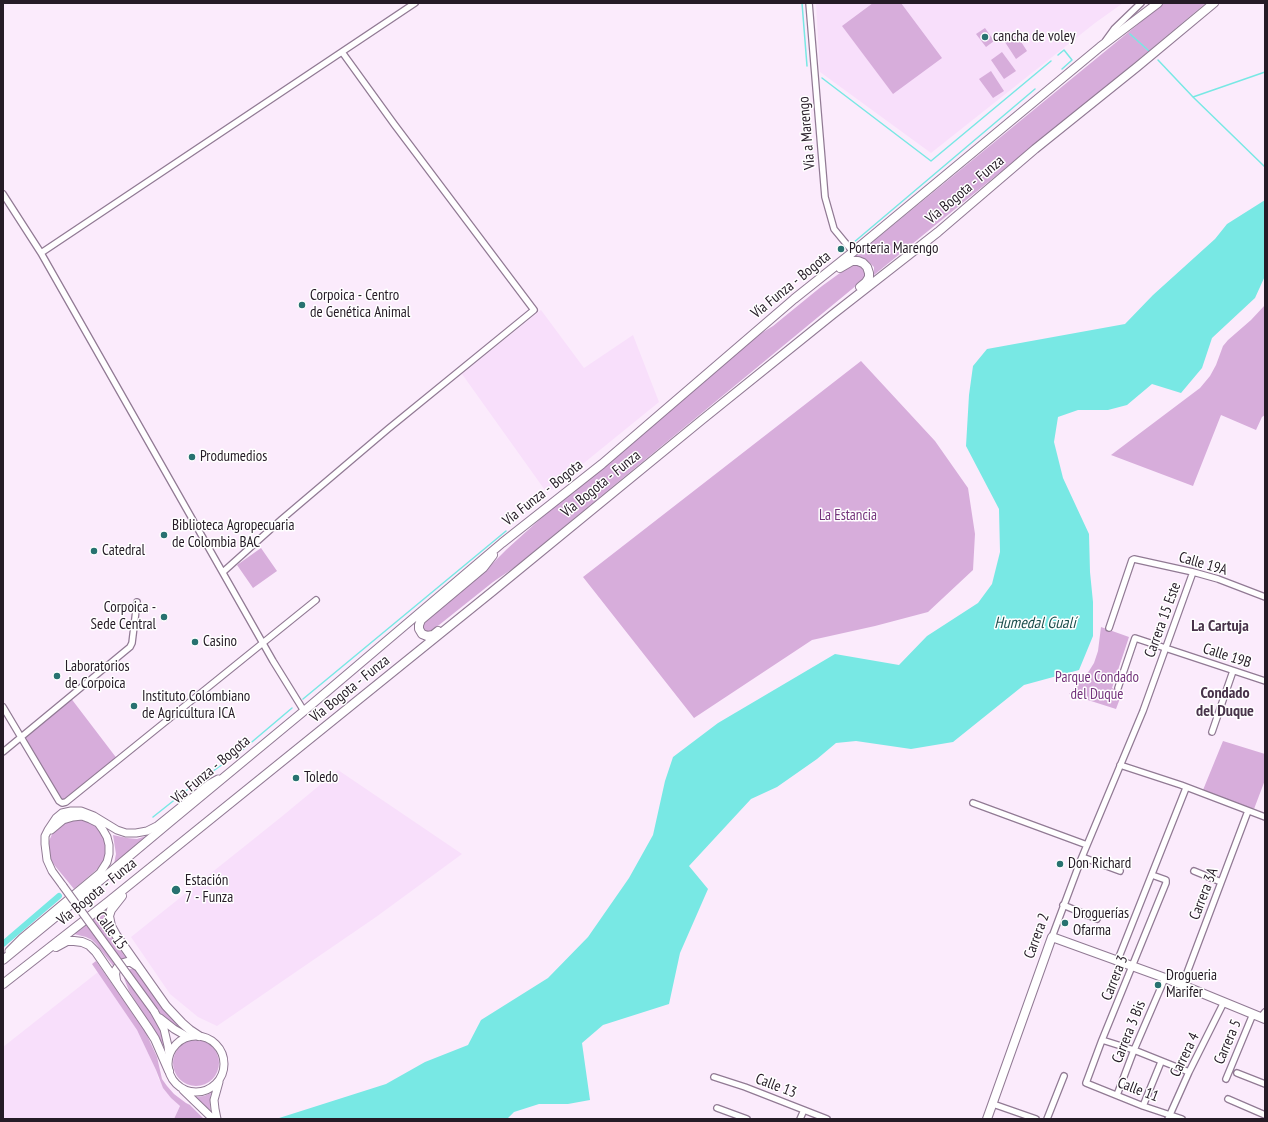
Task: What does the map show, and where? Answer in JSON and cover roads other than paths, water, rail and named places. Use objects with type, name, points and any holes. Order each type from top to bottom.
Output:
[{"type":"main road","name":"Vía Funza - Bogota","points":[[3,959],[102,879],[304,711],[502,543],[602,464],[794,299],[853,252],[1100,47],[1158,3]]},
{"type":"main road","name":"Vía Bogota - Funza","points":[[3,984],[108,902],[771,365],[938,232],[1030,154],[1214,3]]},
{"type":"main road","points":[[747,339],[846,264],[852,261],[858,261],[867,267],[869,272],[866,282],[795,340],[771,365]]},
{"type":"main road","points":[[502,543],[483,568],[421,620],[419,629],[422,634],[427,636],[433,635],[495,585],[511,575]]},
{"type":"main road","points":[[156,862],[150,871],[116,903],[111,910],[109,916],[111,926],[137,966],[166,1006],[182,1023],[199,1036]]},
{"type":"main road","points":[[1052,937],[1117,962],[1165,978],[1253,1014],[1264,1016]]},
{"type":"main road","name":"Carrera 2","points":[[988,1119],[1052,937]]},
{"type":"main road","points":[[24,968],[67,941],[82,942],[89,945],[96,952],[155,1039],[168,1071]]},
{"type":"main road","points":[[116,981],[115,974],[120,964],[131,962],[137,966]]},
{"type":"street","points":[[41,253],[415,3]]},
{"type":"street","name":"Vía a Marengo","points":[[809,3],[825,197],[834,229],[853,252]]},
{"type":"street","name":"Vía Funza - Bogota","points":[[1100,47],[1114,28],[1141,3]]},
{"type":"street","points":[[223,572],[282,519],[388,429],[534,310],[394,124],[342,52]]},
{"type":"street","points":[[3,194],[41,253],[273,662],[304,711]]},
{"type":"street","name":"Calle 19A","points":[[1109,628],[1132,560],[1134,559],[1218,579],[1265,597]]},
{"type":"street","name":"Carrera 15 Este","points":[[1120,765],[1143,711],[1193,572]]},
{"type":"street","points":[[3,707],[58,801],[66,802],[316,600]]},
{"type":"street","points":[[3,752],[130,647],[132,643],[137,602]]},
{"type":"street","name":"Calle 19B","points":[[1118,688],[1135,638],[1265,681]]},
{"type":"street","points":[[1212,732],[1233,671]]},
{"type":"street","points":[[1120,765],[1181,785],[1265,817]]},
{"type":"street","name":"Carrera 2","points":[[1052,937],[1086,845],[1120,765]]},
{"type":"street","points":[[45,836],[56,818],[62,813],[76,810],[94,816],[117,830],[126,833],[147,831],[157,826],[209,784],[232,770]]},
{"type":"street","name":"Carrera 3","points":[[1117,962],[1186,788]]},
{"type":"street","points":[[973,803],[1086,845]]},
{"type":"street","name":"Carrera 3A","points":[[1182,986],[1248,811]]},
{"type":"street","points":[[3,959],[22,938],[100,873],[107,862],[109,845],[107,837],[98,823],[90,819],[82,816],[63,820],[45,836]]},
{"type":"street","name":"Calle 15","points":[[45,836],[47,860],[52,871],[155,1013],[166,1038],[169,1055]]},
{"type":"street","points":[[1082,857],[1120,871]]},
{"type":"street","points":[[1194,872],[1221,882]]},
{"type":"street","name":"Carrera 3","points":[[1086,1083],[1166,882],[1152,875]]},
{"type":"street","points":[[1063,905],[1097,918]]},
{"type":"street","name":"Carrera 3 Bis","points":[[1117,1095],[1134,1050],[1165,978]]},
{"type":"street","name":"Carrera 4","points":[[1170,1117],[1189,1072],[1224,1002]]},
{"type":"street","name":"Calle 15","points":[[155,1013],[174,1029],[188,1037]]},
{"type":"street","name":"Carrera 5","points":[[1226,1079],[1253,1014]]},
{"type":"street","points":[[213,1119],[171,1078],[168,1071],[169,1055],[176,1044],[188,1037],[199,1036],[207,1038],[213,1041],[222,1052],[224,1067],[214,1100],[217,1119]]},
{"type":"street","points":[[1102,1040],[1134,1050],[1189,1072]]},
{"type":"street","points":[[1143,1106],[1161,1062]]},
{"type":"street","points":[[1237,1073],[1265,1084]]},
{"type":"street","points":[[181,1088],[193,1092],[205,1091],[216,1084],[222,1074]]},
{"type":"street","points":[[1047,1119],[1064,1076]]},
{"type":"street","name":"Calle 13","points":[[714,1077],[745,1087],[827,1119]]},
{"type":"street","name":"Calle 11","points":[[1086,1083],[1170,1117],[1182,1119]]},
{"type":"street","points":[[1228,1099],[1265,1115]]},
{"type":"street","points":[[993,1104],[1036,1119]]},
{"type":"street","points":[[717,1108],[747,1119]]},
{"type":"street","points":[[800,1119],[804,1110]]},
{"type":"water","name":"Humedal Gualí","points":[[1265,200],[1265,276],[1255,298],[1212,338],[1202,368],[1181,393],[1152,384],[1127,405],[1108,410],[1078,410],[1058,417],[1054,442],[1063,478],[1089,534],[1090,572],[1093,602],[1093,636],[1079,670],[1024,685],[953,742],[911,749],[856,741],[836,743],[817,759],[777,787],[751,799],[689,866],[708,889],[680,953],[669,1004],[603,1025],[582,1043],[590,1100],[568,1104],[539,1104],[514,1112],[507,1119],[276,1119],[386,1084],[425,1062],[468,1045],[481,1020],[548,978],[588,937],[629,878],[653,835],[665,781],[673,757],[718,723],[835,654],[899,665],[927,636],[978,603],[992,584],[1000,552],[999,509],[966,446],[969,395],[973,366],[987,349],[1125,324],[1153,295],[1215,239],[1227,224]]},
{"type":"waterway","points":[[802,3],[807,66]]},
{"type":"waterway","points":[[1130,34],[1149,51]]},
{"type":"waterway","points":[[1058,55],[1064,50],[1072,60],[1062,69]]},
{"type":"waterway","points":[[1158,60],[1193,97],[1265,167]]},
{"type":"waterway","points":[[822,78],[931,161],[1051,61]]},
{"type":"waterway","points":[[1193,97],[1265,72]]},
{"type":"waterway","points":[[853,243],[1035,89]]},
{"type":"waterway","points":[[303,699],[506,531]]},
{"type":"waterway","points":[[153,817],[192,786],[240,752],[292,708]]},
{"type":"waterway","points":[[3,944],[59,896]]},
{"type":"place","name":"cancha de voley","points":[[985,37]]},
{"type":"place","name":"Porteria Marengo","points":[[841,249]]},
{"type":"place","name":"Corpoica - Centro de Genética Animal","points":[[302,305]]},
{"type":"place","name":"Produmedios","points":[[192,457]]},
{"type":"place","name":"Biblioteca Agropecuaria de Colombia BAC","points":[[164,535]]},
{"type":"place","name":"Catedral","points":[[94,551]]},
{"type":"place","name":"Corpoica - Sede Central","points":[[164,617]]},
{"type":"place","name":"Casino","points":[[195,642]]},
{"type":"place","name":"Laboratorios de Corpoica","points":[[57,676]]},
{"type":"place","name":"Instituto Colombiano de Agricultura ICA","points":[[134,706]]},
{"type":"place","name":"Toledo","points":[[296,778]]},
{"type":"place","name":"Don Richard","points":[[1060,864]]},
{"type":"place","name":"Estación 7 - Funza","points":[[176,890]]},
{"type":"place","name":"Droguerías Ofarma","points":[[1065,923]]},
{"type":"place","name":"Drogueria Marifer","points":[[1158,985]]},
{"type":"district","name":"La Cartuja","points":[[1220,626]]},
{"type":"district","name":"Condado del Duque","points":[[1225,702]]},
{"type":"park label","name":"La Estancia","points":[[848,516]]},
{"type":"park label","name":"Parque Condado del Duque","points":[[1097,686]]}]
